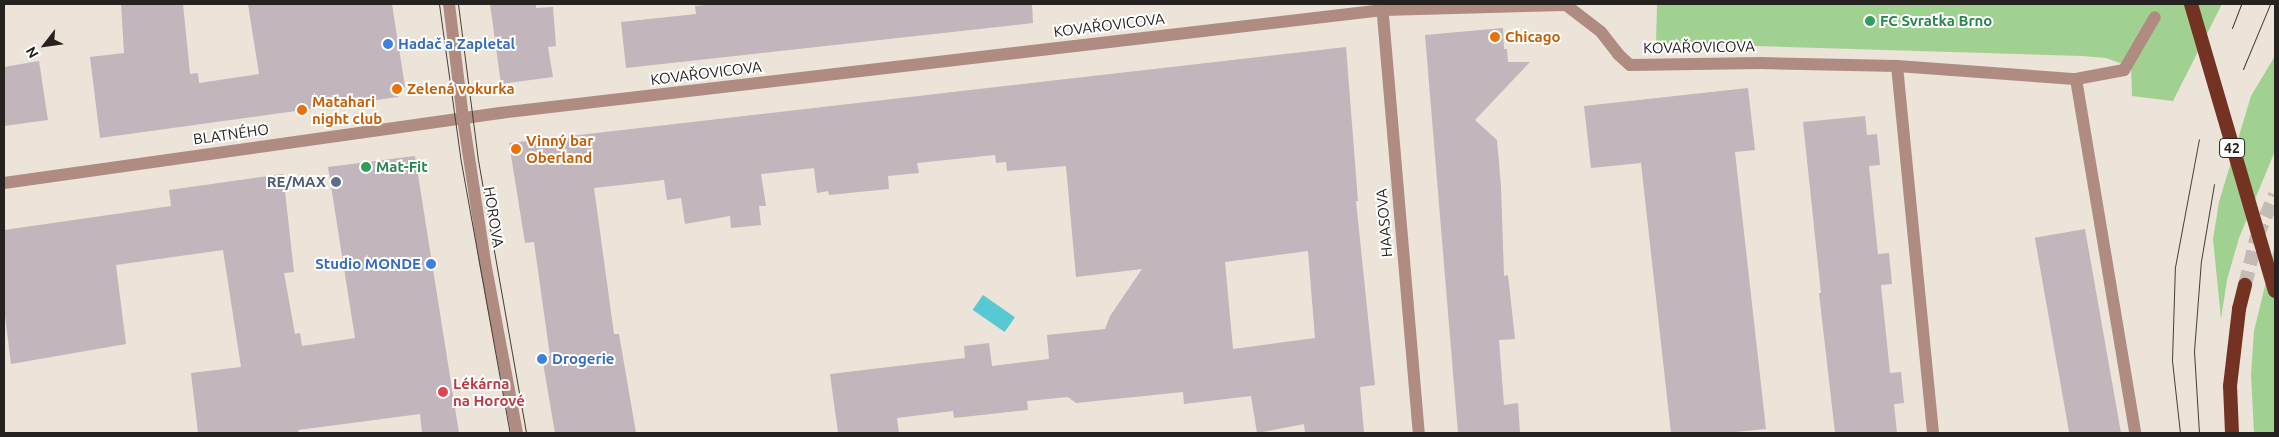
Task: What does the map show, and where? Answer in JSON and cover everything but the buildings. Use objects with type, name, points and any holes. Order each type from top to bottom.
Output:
[{"type":"highway","name":"42","points":[[2191,4],[2275,291]]},
{"type":"highway","points":[[2232,433],[2230,386],[2239,309],[2245,285]]},
{"type":"street","name":"HOROVA","points":[[449,4],[463,118],[485,262],[517,433]]},
{"type":"street","name":"KOVAŘOVICOVA","points":[[463,118],[1382,7],[1566,5],[1601,32],[1618,54],[1630,65],[1761,63],[1897,66],[2076,79],[2124,70],[2155,17]]},
{"type":"street","name":"HAASOVA","points":[[1382,7],[1419,433]]},
{"type":"street","points":[[1897,66],[1933,433]]},
{"type":"street","points":[[2076,79],[2135,433]]},
{"type":"street","name":"BLATNÉHO","points":[[4,183],[463,118]]},
{"type":"green space","name":"FC Svratka Brno","points":[[1657,4],[2222,4],[2173,101],[2132,96],[2131,67],[2106,58],[1656,43]]},
{"type":"green space","points":[[2275,56],[2275,151],[2239,238],[2227,280],[2221,319],[2213,239],[2219,202],[2251,96]]},
{"type":"green space","points":[[2275,245],[2275,433],[2254,433],[2251,375],[2254,331]]},
{"type":"water","points":[[983,295],[1015,317],[1005,332],[973,310]]},
{"type":"tunnel","points":[[2245,285],[2257,236],[2275,195]]},
{"type":"tram line","points":[[439,4],[461,162],[510,433]]},
{"type":"tram line","points":[[458,4],[478,160],[526,433]]},
{"type":"tram line","points":[[2232,28],[2241,4]]},
{"type":"tram line","points":[[2243,69],[2270,4]]},
{"type":"tram line","points":[[2180,433],[2172,360],[2175,267],[2199,139]]},
{"type":"tram line","points":[[2199,433],[2194,351],[2201,261],[2214,184]]},
{"type":"place","name":"FC Svratka Brno","points":[[1870,21]]},
{"type":"place","name":"Chicago","points":[[1495,37]]},
{"type":"place","name":"Hadač a Zapletal","points":[[388,44]]},
{"type":"place","name":"Zelená vokurka","points":[[397,89]]},
{"type":"place","name":"Matahari night club","points":[[302,110]]},
{"type":"place","name":"Vinný bar Oberland","points":[[516,149]]},
{"type":"place","name":"Mat-Fit","points":[[366,167]]},
{"type":"place","name":"RE/MAX","points":[[336,182]]},
{"type":"place","name":"Studio MONDE","points":[[431,264]]},
{"type":"place","name":"Drogerie","points":[[542,359]]},
{"type":"place","name":"Lékárna na Horové","points":[[443,392]]}]
